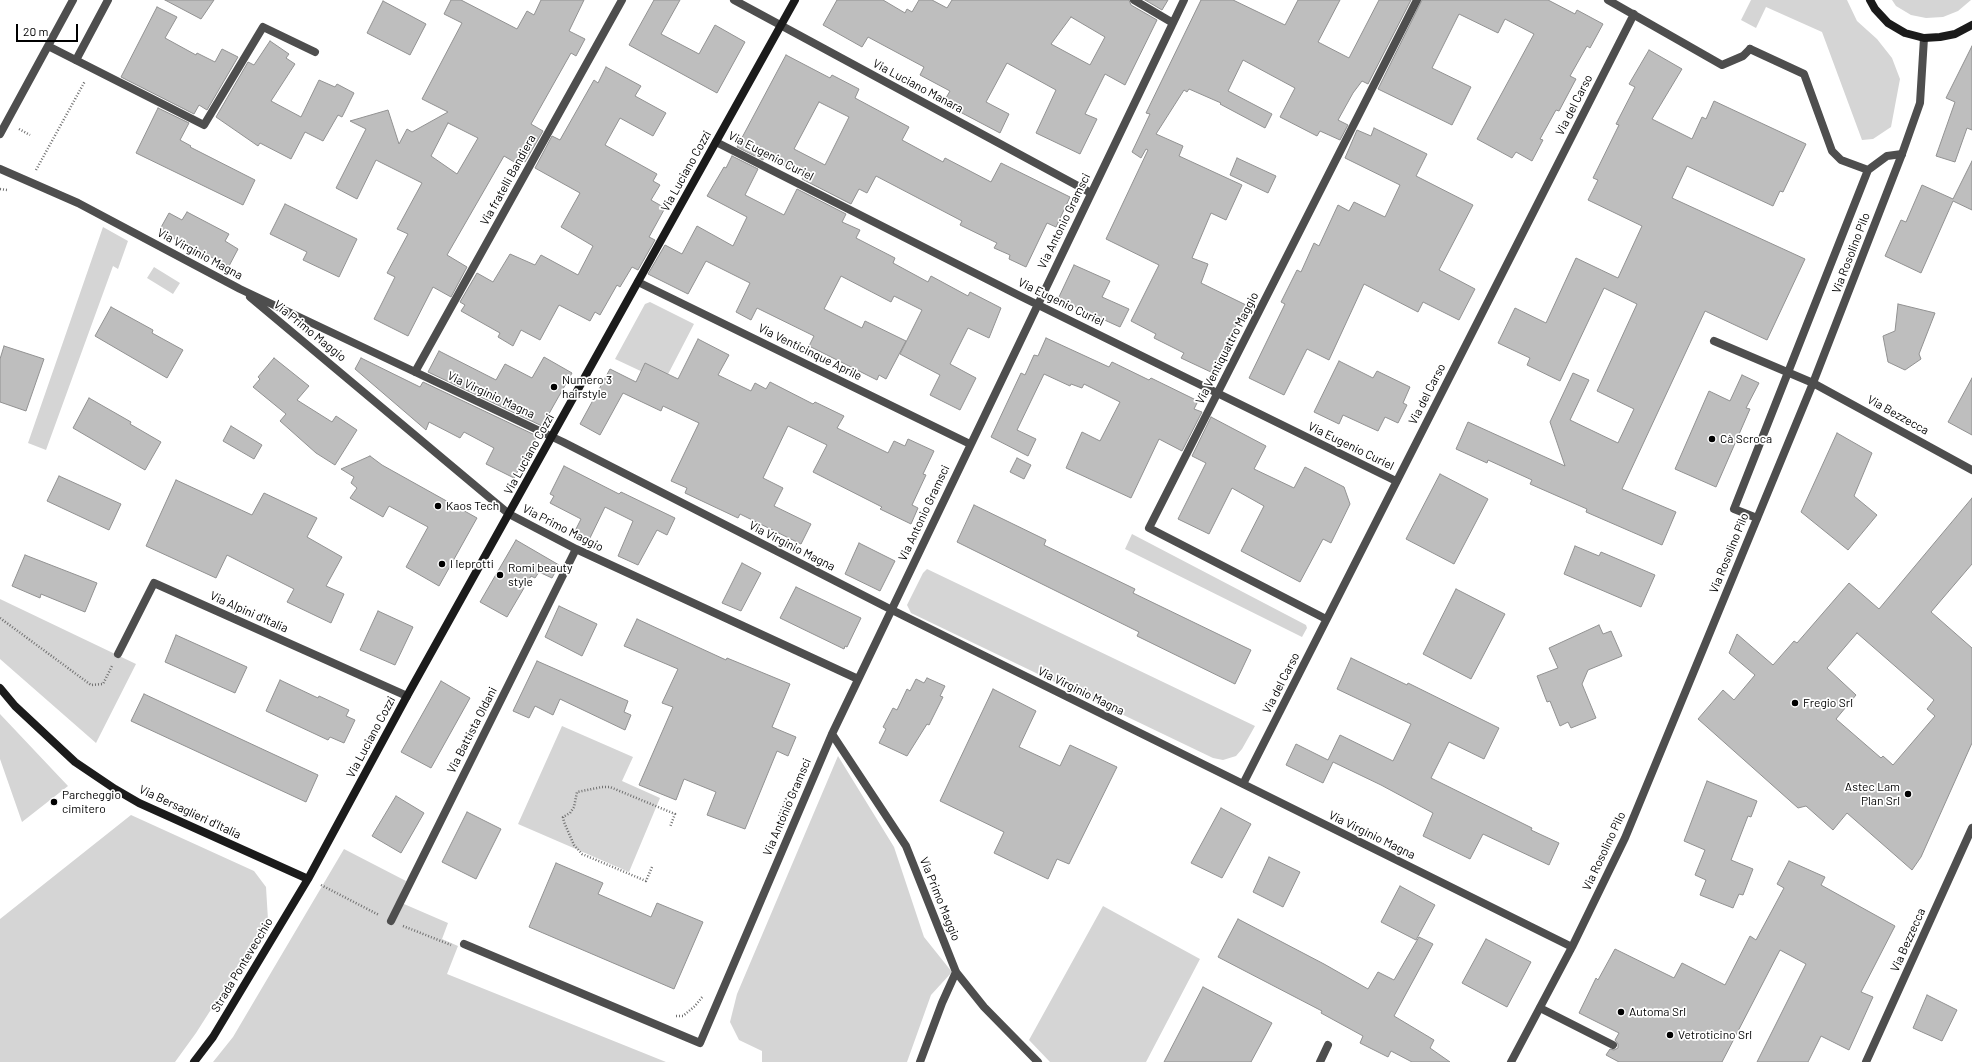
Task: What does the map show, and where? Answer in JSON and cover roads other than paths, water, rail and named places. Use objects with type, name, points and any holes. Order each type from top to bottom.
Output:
[{"type":"street","points":[[0,134],[73,0]]},
{"type":"street","points":[[76,60],[108,0]]},
{"type":"street","name":"Via fratelli Bandiera","points":[[415,372],[622,0]]},
{"type":"street","name":"Via Luciano Manara","points":[[734,0],[1091,193]]},
{"type":"street","name":"Via Luciano Cozzi","points":[[308,879],[407,696],[795,0]]},
{"type":"street","points":[[1134,0],[1173,23]]},
{"type":"street","name":"Via Antonio Gramsci","points":[[464,944],[700,1043],[832,734],[1184,0]]},
{"type":"street","name":"Via Ventiquattro Maggio","points":[[1326,619],[1149,528],[1417,0]]},
{"type":"street","points":[[1608,0],[1722,65],[1743,56],[1750,49],[1804,74],[1832,151],[1841,160],[1868,170]]},
{"type":"street","points":[[1870,0],[1875,9],[1888,23],[1905,33],[1924,38],[1940,38],[1955,34],[1972,25]]},
{"type":"street","name":"Via del Carso","points":[[1243,784],[1634,14]]},
{"type":"street","points":[[48,46],[204,125],[263,27],[315,52]]},
{"type":"street","name":"Via Rosolino Pilo","points":[[1511,1062],[1572,947],[1625,838],[1812,383],[1902,154],[1920,103],[1924,38]]},
{"type":"street","name":"Via Eugenio Curiel","points":[[716,142],[1037,304],[1396,481]]},
{"type":"street","points":[[1757,518],[1734,509],[1868,170],[1887,156],[1902,154]]},
{"type":"street","name":"Via Virginio Magna","points":[[0,168],[134,232],[240,289],[551,437],[892,610],[1572,947]]},
{"type":"street","name":"Via Venticinque Aprile","points":[[638,282],[970,444]]},
{"type":"street","name":"Via Primo Maggio","points":[[240,289],[509,514],[576,549],[858,679]]},
{"type":"street","name":"Via Bezzecca","points":[[1714,341],[1812,383],[1972,470]]},
{"type":"street","name":"Via Battista Oldani","points":[[391,921],[576,549]]},
{"type":"street","name":"Via Alpini d'Italia","points":[[118,654],[154,584],[407,696]]},
{"type":"street","name":"Via Bersaglieri d'Italia","points":[[0,688],[15,706],[70,757],[115,789],[140,803],[308,879]]},
{"type":"street","name":"Via Primo Maggio","points":[[832,734],[906,846],[956,972],[984,1006],[1038,1062]]},
{"type":"street","name":"Via Bezzecca","points":[[1866,1062],[1972,828]]},
{"type":"street","name":"Strada Pontevecchio","points":[[194,1062],[212,1037],[308,879]]},
{"type":"street","points":[[920,1062],[942,1003],[956,972]]},
{"type":"street","points":[[1540,1008],[1613,1045]]},
{"type":"street","points":[[1320,1062],[1328,1045]]},
{"type":"place","name":"Numero 3 hairstyle","points":[[554,387]]},
{"type":"place","name":"Cà Scroca","points":[[1712,439]]},
{"type":"place","name":"Kaos Tech","points":[[438,506]]},
{"type":"place","name":"I leprotti","points":[[442,564]]},
{"type":"place","name":"Romi beauty style","points":[[500,575]]},
{"type":"place","name":"Fregio Srl","points":[[1795,703]]},
{"type":"place","name":"Astec Lam Plan Srl","points":[[1908,794]]},
{"type":"place","name":"Parcheggio cimitero","points":[[54,802]]},
{"type":"place","name":"Automa Srl","points":[[1621,1012]]},
{"type":"place","name":"Vetroticino Srl","points":[[1670,1035]]}]
